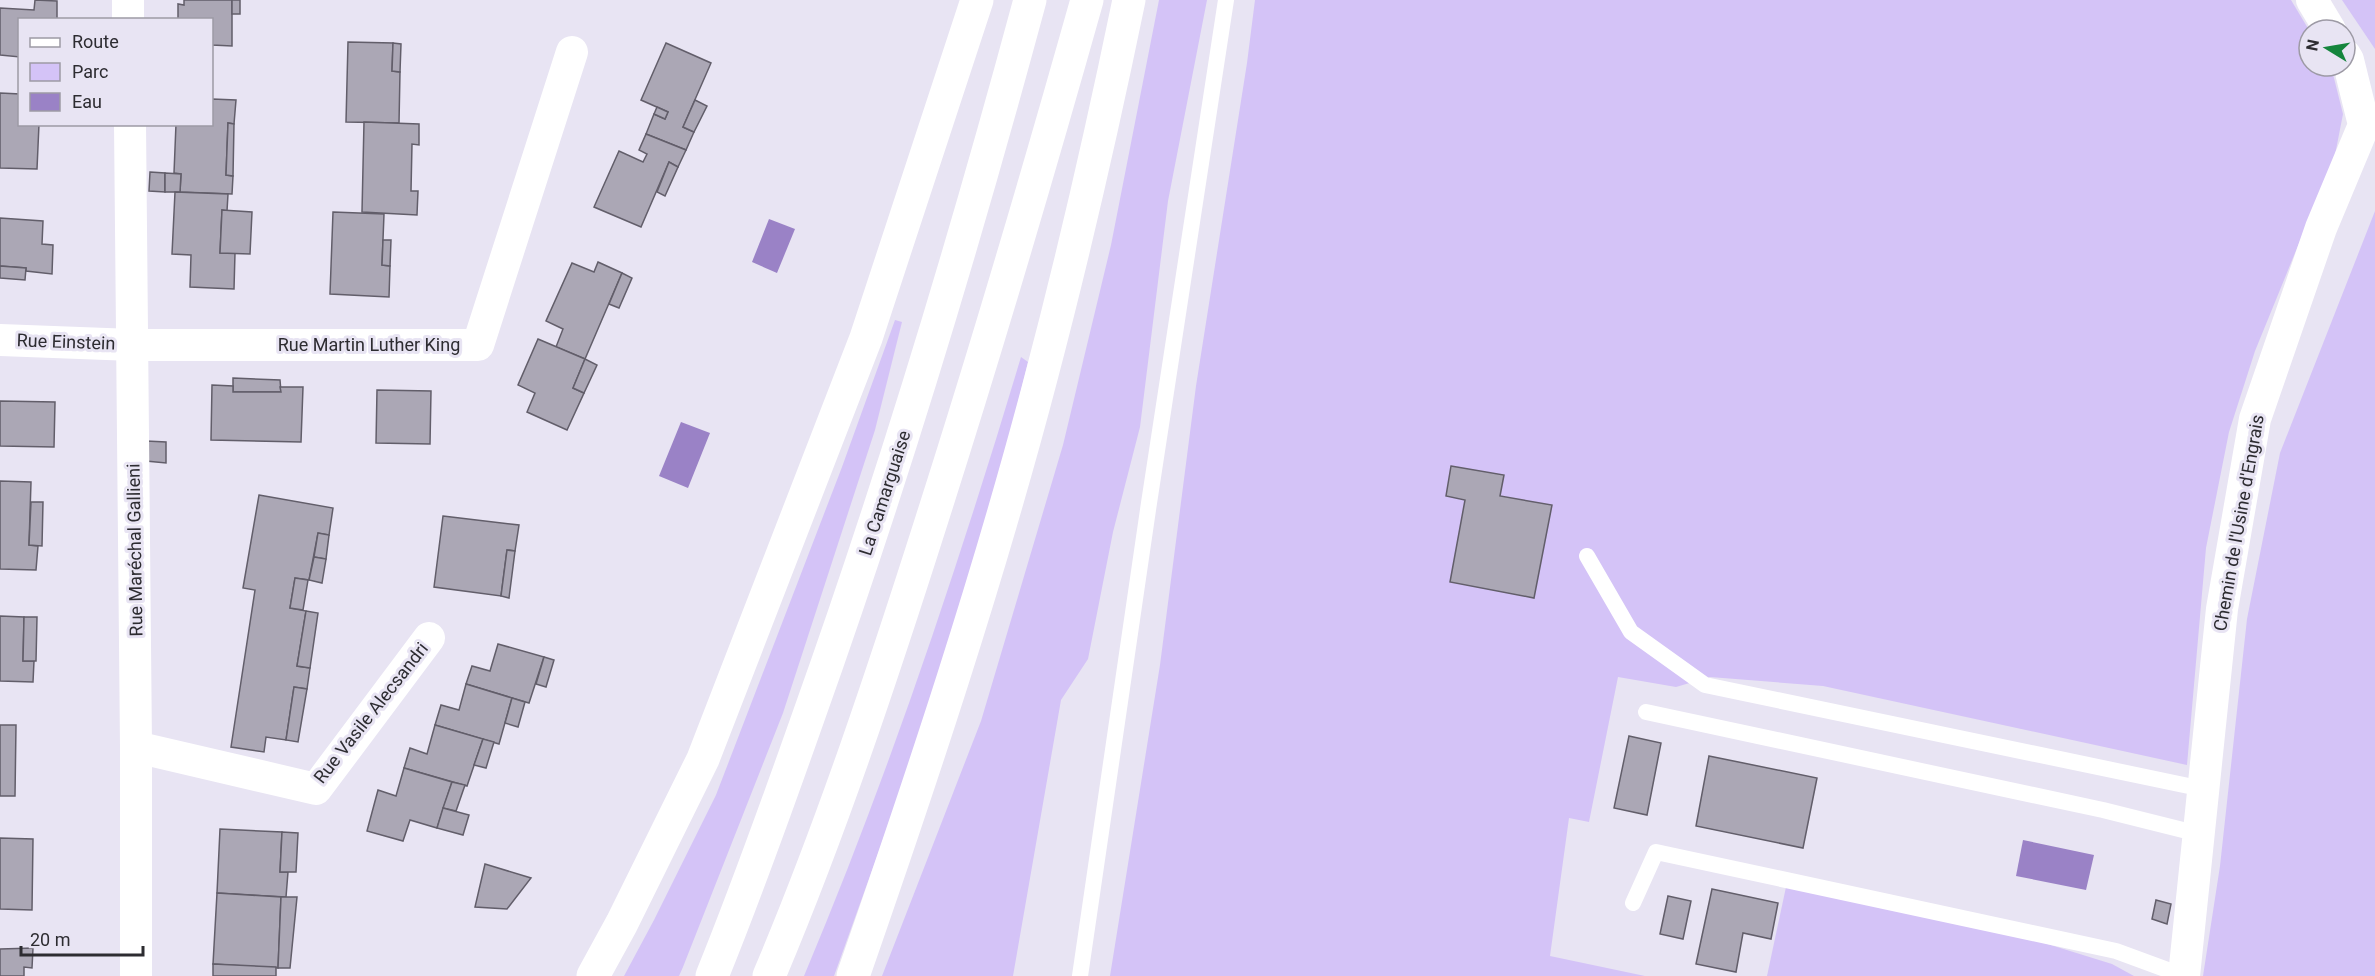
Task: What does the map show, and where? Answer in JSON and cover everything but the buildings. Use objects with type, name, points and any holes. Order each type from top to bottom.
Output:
[{"type":"highway","points":[[593,976],[622,923],[703,759],[866,338],[978,0]]},
{"type":"highway","name":"La Camarguaise","points":[[712,976],[747,890],[860,571],[932,345],[1030,0]]},
{"type":"highway","points":[[769,976],[795,915],[891,646],[986,348],[1087,0]]},
{"type":"highway","points":[[853,976],[921,780],[987,568],[1035,400],[1107,105],[1129,0]]},
{"type":"street","points":[[128,0],[128,18]]},
{"type":"street","points":[[2312,0],[2323,18]]},
{"type":"street","name":"Rue Martin Luther King","points":[[133,345],[478,345],[572,52]]},
{"type":"street","name":"Chemin de l'Usine d'Engrais","points":[[2184,976],[2222,609],[2254,419],[2321,228],[2364,125],[2352,78]]},
{"type":"street","name":"Rue Maréchal Gallieni","points":[[130,126],[136,976]]},
{"type":"street","name":"Rue Einstein","points":[[0,340],[133,345]]},
{"type":"street","name":"Rue Vasile Alecsandri","points":[[136,747],[316,789],[429,638]]},
{"type":"lane","points":[[1080,976],[1147,514],[1226,0]]},
{"type":"lane","points":[[1587,556],[1631,632],[1705,685],[2203,789]]},
{"type":"lane","points":[[1646,712],[2103,810],[2199,834]]},
{"type":"lane","points":[[1633,903],[1656,852],[2116,951],[2184,976]]},
{"type":"green space","points":[[1159,0],[1207,0],[1168,201],[1140,427],[1113,532],[1088,659],[1061,700],[1013,976],[882,976],[981,721],[1063,445],[1111,245]]},
{"type":"green space","points":[[1255,0],[2291,0],[2302,18],[2297,18],[2297,78],[2334,78],[2343,114],[2335,155],[2255,351],[2229,432],[2206,548],[2187,765],[1823,686],[1710,677],[1676,687],[1618,677],[1589,822],[1569,818],[1550,956],[1645,976],[1110,976],[1160,665],[1196,386]]},
{"type":"green space","points":[[2342,0],[2375,0],[2375,49],[2357,22],[2357,18],[2354,18]]},
{"type":"green space","points":[[2375,211],[2375,976],[2203,976],[2220,866],[2247,619],[2280,453]]},
{"type":"green space","points":[[895,320],[902,322],[875,430],[783,713],[683,967],[679,976],[624,976],[716,795],[842,467]]},
{"type":"green space","points":[[1021,357],[1028,362],[1001,471],[916,748],[834,976],[804,976],[865,824],[921,670]]},
{"type":"green space","points":[[1786,887],[2041,942],[2112,964],[2134,976],[1767,976]]},
{"type":"water","points":[[769,219],[795,229],[777,273],[752,262]]},
{"type":"water","points":[[681,422],[710,433],[688,488],[659,476]]},
{"type":"water","points":[[2023,840],[2094,855],[2086,890],[2016,876]]}]
